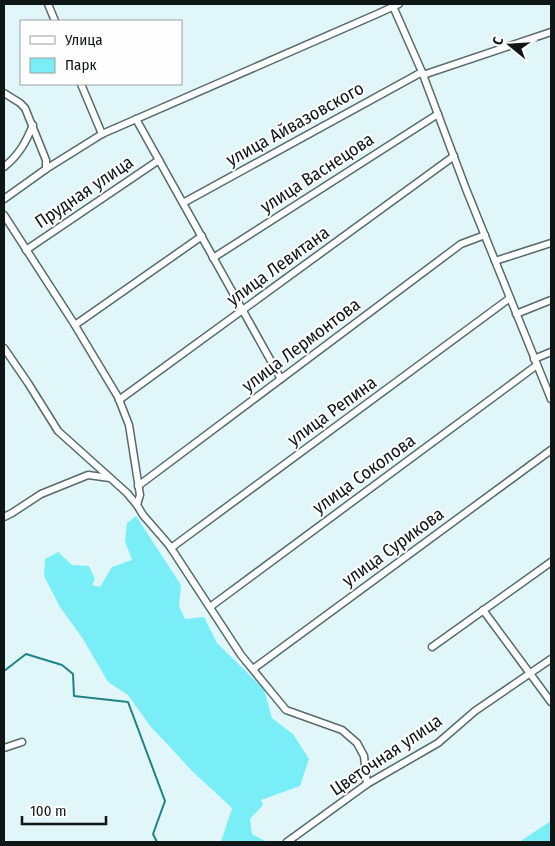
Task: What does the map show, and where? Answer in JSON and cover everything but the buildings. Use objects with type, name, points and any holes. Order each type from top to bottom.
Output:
[{"type":"street","points":[[48,4],[56,20]]},
{"type":"street","points":[[4,199],[46,169],[102,134],[377,14],[395,4],[551,399]]},
{"type":"street","name":"улица Айвазовского","points":[[183,203],[422,74],[551,32]]},
{"type":"street","points":[[81,85],[102,134]]},
{"type":"street","points":[[4,93],[26,108],[46,160],[46,169]]},
{"type":"street","name":"улица Васнецова","points":[[213,258],[438,114]]},
{"type":"street","points":[[136,119],[280,379]]},
{"type":"street","points":[[4,167],[22,148],[28,139],[33,125]]},
{"type":"street","name":"улица Левитана","points":[[119,400],[454,156]]},
{"type":"street","name":"Прудная улица","points":[[26,250],[159,160]]},
{"type":"street","points":[[4,215],[75,325],[119,400],[129,425],[140,495],[137,505]]},
{"type":"street","name":"улица Лермонтова","points":[[138,486],[461,244],[485,235]]},
{"type":"street","points":[[75,325],[202,236]]},
{"type":"street","points":[[495,261],[551,243]]},
{"type":"street","name":"улица Репина","points":[[172,548],[510,298]]},
{"type":"street","points":[[516,314],[551,300]]},
{"type":"street","points":[[4,348],[58,431],[127,493],[143,515],[172,548],[242,655],[286,710],[342,730],[357,744],[364,756],[367,784]]},
{"type":"street","name":"улица Соколова","points":[[210,607],[551,352]]},
{"type":"street","name":"улица Сурикова","points":[[253,669],[551,450]]},
{"type":"street","points":[[4,517],[41,494],[88,476],[111,478]]},
{"type":"street","points":[[432,647],[551,562]]},
{"type":"street","points":[[483,610],[551,702]]},
{"type":"street","name":"Цветочная улица","points":[[287,842],[367,784],[438,743],[475,711],[551,659]]},
{"type":"street","points":[[4,748],[22,742]]},
{"type":"green space","points":[[136,516],[181,585],[179,606],[185,619],[204,617],[217,643],[264,689],[272,718],[293,734],[309,759],[300,786],[261,800],[263,805],[250,819],[252,834],[265,842],[221,842],[232,808],[192,771],[151,727],[128,695],[108,682],[83,639],[60,607],[44,576],[45,559],[58,552],[72,565],[89,566],[95,579],[92,585],[100,587],[112,567],[132,560],[125,541],[127,523]]},
{"type":"green space","points":[[551,821],[551,842],[519,842]]},
{"type":"waterway","points":[[4,671],[26,654],[62,665],[73,674],[74,696],[128,702],[165,801],[153,834],[157,842]]}]
